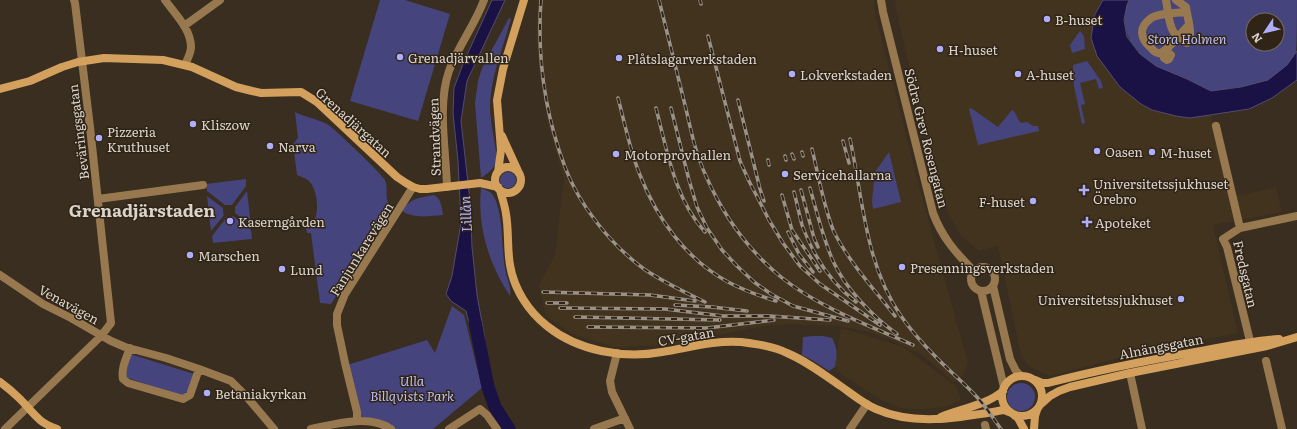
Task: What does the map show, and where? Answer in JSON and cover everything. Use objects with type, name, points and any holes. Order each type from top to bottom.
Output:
[{"type":"street","name":"Beväringsgatan","points":[[5,429],[101,336],[111,323],[74,0]]},
{"type":"street","points":[[165,0],[184,26],[190,38],[191,49],[185,65]]},
{"type":"street","points":[[184,26],[220,0]]},
{"type":"street","name":"Strandvägen","points":[[451,186],[443,107],[446,81],[454,58],[480,11],[484,0]]},
{"type":"street","points":[[499,126],[521,178],[521,183],[516,191],[507,193],[499,188],[496,182],[501,150],[499,126],[497,100],[503,69],[524,0]]},
{"type":"street","name":"Södra Grev Rosengatan","points":[[881,0],[933,213],[941,232],[947,241],[973,270]]},
{"type":"street","points":[[1166,0],[1171,29],[1184,42],[1187,43],[1191,35],[1186,7],[1176,0]]},
{"type":"street","points":[[1178,36],[1164,51],[1156,53],[1143,40],[1142,32],[1149,19],[1153,17],[1186,12]]},
{"type":"street","name":"Grenadjärgatan","points":[[0,89],[30,81],[62,67],[82,61],[104,58],[146,58],[163,60],[192,67],[236,87],[252,92],[301,92],[312,97],[397,177],[413,187],[427,189],[480,183],[499,188]]},
{"type":"street","name":"Fredsgatan","points":[[1216,126],[1240,228],[1223,239],[1227,247],[1251,345]]},
{"type":"street","points":[[498,172],[506,167],[513,168],[518,171]]},
{"type":"street","name":"Grenadjärgatan","points":[[480,183],[498,172]]},
{"type":"street","points":[[98,199],[203,185]]},
{"type":"street","name":"Fanjunkarevägen","points":[[357,421],[357,412],[339,338],[337,314],[345,294],[413,187]]},
{"type":"street","name":"CV-gatan","points":[[499,188],[506,214],[510,264],[517,290],[532,311],[547,326],[568,340],[592,349],[617,353],[650,354],[712,343],[739,342],[762,345],[787,352],[811,366],[859,400],[876,409],[894,415],[916,419],[952,419],[1004,410],[1012,413]]},
{"type":"street","name":"CV-gatan","points":[[506,214],[509,202],[516,191]]},
{"type":"street","points":[[1240,228],[1297,216]]},
{"type":"street","points":[[982,266],[990,269],[995,276],[993,286],[988,290],[981,291],[975,289],[970,278],[973,270],[982,266]]},
{"type":"street","name":"Venavägen","points":[[0,275],[43,304],[111,341],[166,358],[231,381],[274,429]]},
{"type":"street","points":[[993,286],[1010,359],[1016,371],[1021,376]]},
{"type":"street","points":[[981,291],[1004,389],[1002,401],[1018,418],[1024,429]]},
{"type":"street","name":"Alnängsgatan","points":[[1035,380],[1042,383],[1048,383],[1088,372],[1128,364],[1295,338]]},
{"type":"street","name":"Alnängsgatan","points":[[1039,407],[1050,396],[1070,387],[1251,345]]},
{"type":"street","points":[[130,348],[123,365],[123,379],[128,383],[174,398],[183,399],[190,395],[199,369]]},
{"type":"street","points":[[617,353],[610,381],[612,392],[630,429]]},
{"type":"street","points":[[1266,361],[1282,429]]},
{"type":"street","points":[[1128,364],[1142,429]]},
{"type":"street","points":[[1004,389],[1010,380],[1021,376],[1035,380],[1042,392],[1039,407],[1035,416],[1034,429]]},
{"type":"street","points":[[0,382],[20,399],[38,419],[46,425],[57,429]]},
{"type":"street","name":"CV-gatan","points":[[939,418],[977,406],[991,399],[1004,389]]},
{"type":"street","points":[[850,429],[867,404]]},
{"type":"street","points":[[1012,413],[1025,416],[1032,414],[1039,407]]},
{"type":"street","points":[[449,429],[480,409],[496,429]]},
{"type":"street","points":[[594,429],[625,418]]},
{"type":"street","points":[[311,429],[357,421],[376,423],[391,429]]},
{"type":"shaded area","points":[[538,0],[874,0],[875,12],[920,190],[968,363],[963,376],[953,382],[942,371],[920,354],[894,341],[869,332],[838,326],[790,324],[764,326],[668,345],[614,347],[573,334],[546,316],[539,285],[555,255],[564,179],[548,125],[539,67],[536,35]]},
{"type":"shaded area","name":"Universitetssjukhuset Örebro","points":[[895,0],[1103,0],[1095,14],[1091,38],[1141,104],[1152,110],[1176,116],[1190,118],[1211,115],[1229,196],[1247,194],[1276,187],[1282,212],[1213,225],[1238,333],[1149,350],[1050,376],[1028,366],[1021,355],[998,246],[979,251],[960,235],[947,211],[926,139]]},
{"type":"shaded area","points":[[841,328],[903,347],[957,387],[961,400],[946,407],[924,409],[901,408],[881,400],[844,376],[835,367]]},
{"type":"green space","name":"Grenadjärvallen","points":[[380,0],[405,0],[450,14],[418,121],[350,101]]},
{"type":"green space","name":"Stora Holmen","points":[[1129,0],[1297,0],[1296,52],[1284,68],[1269,80],[1241,87],[1209,91],[1190,80],[1160,68],[1140,54],[1129,38],[1125,19]]},
{"type":"green space","points":[[509,18],[511,19],[495,73],[491,94],[490,114],[496,160],[493,168],[481,178],[475,103],[478,81],[482,68]]},
{"type":"green space","points":[[1080,31],[1084,36],[1085,49],[1072,53],[1070,45]]},
{"type":"green space","points":[[1087,61],[1101,81],[1103,88],[1099,89],[1096,79],[1080,83],[1085,104],[1081,105],[1085,123],[1082,124],[1074,86],[1073,65]]},
{"type":"green space","points":[[971,108],[998,127],[1012,110],[1021,123],[1027,122],[1033,126],[1038,126],[1039,131],[978,145],[969,109]]},
{"type":"green space","points":[[295,112],[327,124],[367,160],[385,180],[387,198],[389,206],[392,209],[331,304],[320,303],[311,233],[307,233],[306,228],[315,219],[317,210],[316,199],[314,189],[309,181],[297,175],[293,144],[298,138]]},
{"type":"green space","points":[[889,152],[901,202],[873,209],[872,201],[875,172]]},
{"type":"green space","points":[[505,172],[511,172],[516,177],[514,186],[511,188],[505,188],[500,183],[500,177]]},
{"type":"green space","points":[[246,179],[246,186],[232,205],[225,205],[207,191],[206,184]]},
{"type":"green space","points":[[481,188],[492,194],[499,210],[504,260],[510,296],[496,271],[486,245],[481,217]]},
{"type":"green space","points":[[247,191],[251,225],[235,213],[235,207]]},
{"type":"green space","points":[[434,195],[440,201],[443,215],[417,216],[407,214],[402,211],[408,203],[412,201]]},
{"type":"green space","points":[[207,196],[223,208],[224,215],[211,231]]},
{"type":"green space","points":[[233,216],[251,230],[252,239],[213,243],[212,236],[227,217]]},
{"type":"green space","name":"Ulla Billqvists Park","points":[[452,306],[464,315],[482,388],[433,429],[390,429],[358,417],[344,366],[427,340],[435,353]]},
{"type":"green space","points":[[813,336],[832,338],[834,342],[836,352],[835,367],[829,371],[802,355],[803,337]]},
{"type":"green space","points":[[130,354],[194,374],[188,390],[180,396],[125,377]]},
{"type":"green space","points":[[1021,383],[1027,384],[1031,387],[1034,391],[1034,403],[1031,407],[1027,410],[1021,411],[1015,410],[1011,407],[1008,403],[1007,397],[1008,391],[1011,387],[1015,384]]},
{"type":"water","points":[[492,0],[505,0],[467,81],[461,121],[470,201],[472,247],[477,295],[485,339],[478,338],[473,327],[469,323],[466,311],[451,301],[446,294],[452,276],[461,223],[458,161],[453,113],[454,88],[463,64]]},
{"type":"water","points":[[1103,0],[1129,0],[1124,20],[1127,37],[1140,54],[1156,66],[1211,91],[1241,87],[1268,80],[1287,65],[1297,51],[1297,80],[1272,98],[1249,109],[1190,118],[1152,110],[1141,104],[1120,87],[1097,56],[1091,38],[1095,14]]},
{"type":"waterway","name":"Lillån","points":[[475,322],[488,387],[495,407],[509,429]]},
{"type":"railway","points":[[541,0],[540,42],[544,85],[548,106],[558,147],[565,167],[579,196],[597,223],[632,259],[644,269],[681,291],[705,302]]},
{"type":"railway","points":[[659,0],[699,160],[728,218],[747,243],[769,267],[796,288],[828,307],[913,345]]},
{"type":"railway","points":[[700,0],[701,4]]},
{"type":"railway","points":[[708,36],[740,161],[769,220],[783,243],[800,266],[820,284],[880,325]]},
{"type":"railway","points":[[618,98],[636,166],[647,191],[664,222],[686,250],[713,273],[740,288],[776,301]]},
{"type":"railway","points":[[738,100],[764,201]]},
{"type":"railway","points":[[656,108],[668,157],[679,190],[686,205],[705,232]]},
{"type":"railway","points":[[671,108],[697,207],[707,228],[722,250],[754,282],[771,294],[793,306],[848,321]]},
{"type":"railway","points":[[850,139],[862,208],[872,253],[889,296],[901,316],[916,336],[979,399],[1001,429]]},
{"type":"railway","points":[[843,141],[849,163]]},
{"type":"railway","points":[[812,149],[824,202],[834,232],[854,265],[895,316]]},
{"type":"railway","points":[[802,152],[803,156]]},
{"type":"railway","points":[[792,154],[794,159]]},
{"type":"railway","points":[[785,156],[786,160]]},
{"type":"railway","points":[[768,160],[769,165]]},
{"type":"railway","points":[[810,188],[826,243],[838,271],[869,311],[897,334]]},
{"type":"railway","points":[[801,190],[814,238],[818,247]]},
{"type":"railway","points":[[794,192],[802,225],[817,258],[831,277],[856,302]]},
{"type":"railway","points":[[782,195],[792,230],[820,271]]},
{"type":"railway","points":[[788,232],[799,254],[813,272]]},
{"type":"railway","points":[[543,292],[650,295],[695,301]]},
{"type":"railway","points":[[547,303],[567,303]]},
{"type":"railway","points":[[675,305],[747,311]]},
{"type":"railway","points":[[560,308],[665,309],[723,316],[769,316],[830,320]]},
{"type":"railway","points":[[575,317],[720,320]]},
{"type":"railway","points":[[588,327],[707,328],[774,320]]},
{"type":"place","name":"B-huset","points":[[1047,19]]},
{"type":"place","name":"H-huset","points":[[940,49]]},
{"type":"place","name":"Grenadjärvallen","points":[[400,57]]},
{"type":"place","name":"Plåtslagarverkstaden","points":[[619,58]]},
{"type":"place","name":"Lokverkstaden","points":[[792,74]]},
{"type":"place","name":"A-huset","points":[[1018,74]]},
{"type":"place","name":"Kliszow","points":[[193,124]]},
{"type":"place","name":"Pizzeria Kruthuset","points":[[99,138]]},
{"type":"place","name":"Narva","points":[[270,146]]},
{"type":"place","name":"Oasen","points":[[1097,151]]},
{"type":"place","name":"M-huset","points":[[1152,152]]},
{"type":"place","name":"Motorprovhallen","points":[[616,154]]},
{"type":"place","name":"Servicehallarna","points":[[785,174]]},
{"type":"place","name":"Universitetssjukhuset Örebro","points":[[1084,190]]},
{"type":"place","name":"F-huset","points":[[1033,201]]},
{"type":"place","name":"Kaserngården","points":[[230,221]]},
{"type":"place","name":"Apoteket","points":[[1087,222]]},
{"type":"place","name":"Marschen","points":[[190,255]]},
{"type":"place","name":"Presenningsverkstaden","points":[[902,267]]},
{"type":"place","name":"Lund","points":[[282,269]]},
{"type":"place","name":"Universitetssjukhuset","points":[[1181,299]]},
{"type":"place","name":"Betaniakyrkan","points":[[207,393]]},
{"type":"district","name":"Grenadjärstaden","points":[[142,209]]}]
